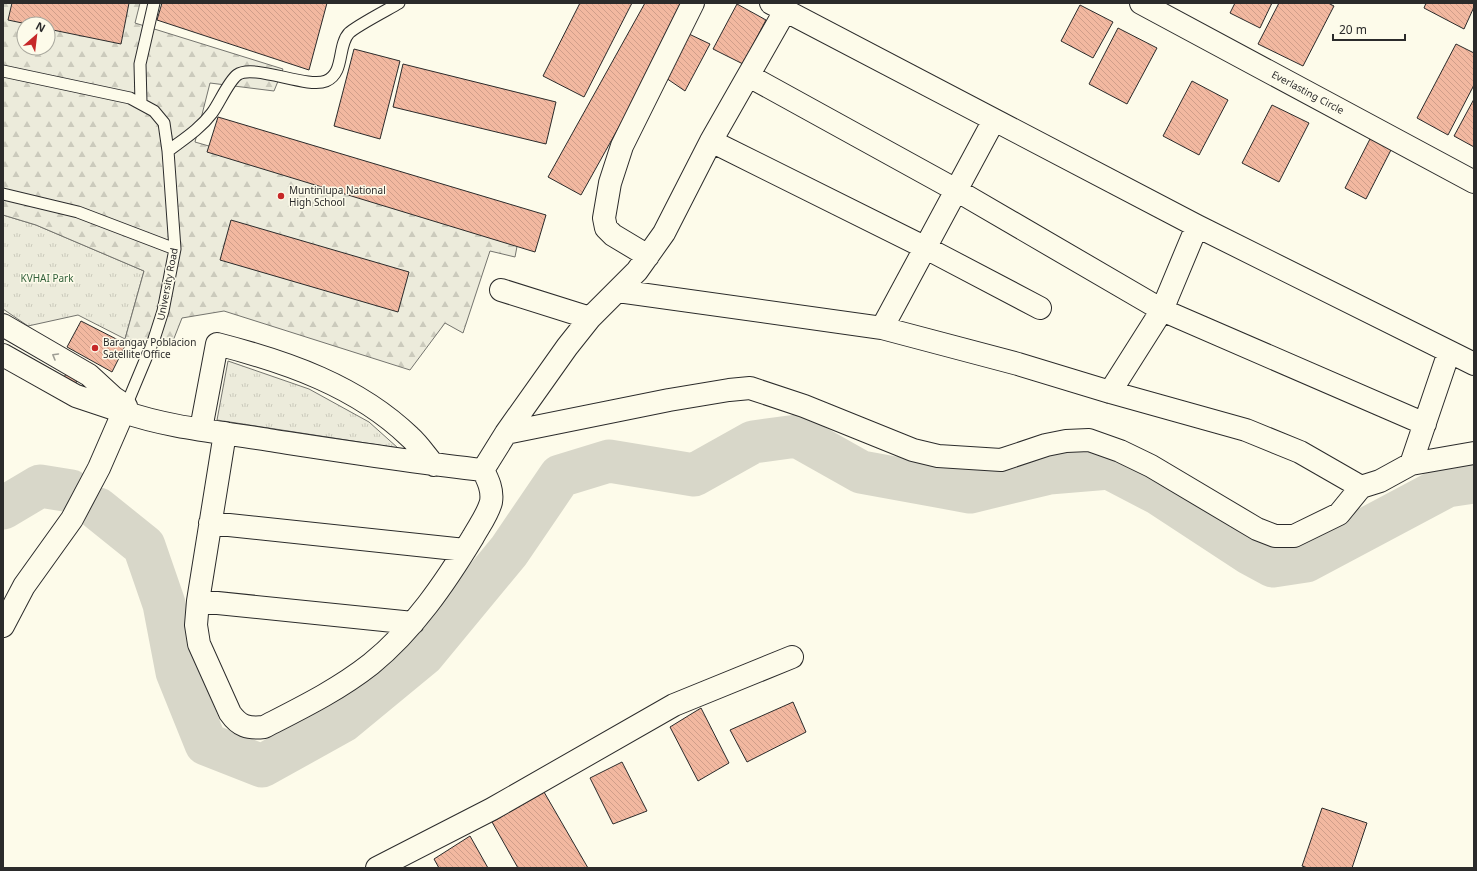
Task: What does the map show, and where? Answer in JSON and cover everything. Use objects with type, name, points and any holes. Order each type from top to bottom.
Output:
[{"type":"street","points":[[648,256],[613,235],[606,228],[604,218],[609,190],[622,146],[693,3]]},
{"type":"street","name":"Everlasting Circle","points":[[1141,3],[1474,182]]},
{"type":"street","points":[[483,470],[506,433],[567,347],[590,318],[618,291],[648,256],[664,233],[711,141],[749,76],[778,7],[1197,226],[1474,364]]},
{"type":"street","points":[[749,76],[956,190],[1162,310],[1425,424]]},
{"type":"street","points":[[882,328],[924,247],[994,120]]},
{"type":"street","points":[[711,141],[924,247],[1040,308]]},
{"type":"street","points":[[1110,392],[1162,310],[1197,226]]},
{"type":"street","points":[[501,290],[590,318]]},
{"type":"street","points":[[618,291],[882,328],[1018,364],[1110,392],[1246,430],[1300,452],[1362,487]]},
{"type":"street","points":[[3,325],[89,375],[125,409]]},
{"type":"street","points":[[201,429],[217,344],[269,358],[313,375],[352,394],[394,423],[411,438],[434,465]]},
{"type":"street","points":[[1411,464],[1450,352]]},
{"type":"street","points":[[3,355],[76,396],[125,409],[144,419],[434,465],[483,470]]},
{"type":"street","points":[[506,433],[669,400],[728,390],[750,388],[804,406],[913,450],[938,456],[1001,460],[1046,445],[1089,440],[1120,451],[1151,466],[1258,529],[1275,536],[1294,536],[1339,514],[1362,487],[1380,480],[1411,464],[1474,453]]},
{"type":"street","name":"University Road","points":[[3,626],[24,586],[72,519],[93,479],[125,409]]},
{"type":"street","points":[[225,433],[198,601],[196,625],[199,644],[230,713],[236,721],[244,726],[254,728],[264,727],[322,698],[370,664],[398,639],[413,623],[465,550],[485,516],[491,501],[491,488],[483,470]]},
{"type":"street","points":[[210,523],[465,550]]},
{"type":"street","points":[[198,601],[413,623]]},
{"type":"street","points":[[377,868],[492,809],[674,705],[792,657]]},
{"type":"lane","points":[[141,103],[140,64],[154,3]]},
{"type":"lane","points":[[168,151],[198,130],[237,75],[248,72],[312,81],[326,81],[333,76],[338,67],[349,33],[399,3]]},
{"type":"lane","name":"University Road","points":[[3,71],[130,98],[154,111],[164,123],[168,151],[176,249],[158,325],[125,409]]},
{"type":"lane","points":[[3,194],[78,212],[176,249]]},
{"type":"green space","points":[[3,3],[140,3],[135,23],[283,69],[274,91],[210,83],[195,142],[519,236],[515,257],[490,251],[463,333],[445,323],[410,370],[224,311],[182,318],[171,346],[125,339],[144,271],[36,225],[3,215]]},
{"type":"green space","name":"KVHAI Park","points":[[3,215],[36,225],[144,271],[125,339],[78,315],[28,326],[3,309]]},
{"type":"green space","points":[[228,361],[309,389],[369,422],[398,448],[217,420]]},
{"type":"building","points":[[12,3],[129,3],[121,44],[56,31],[56,16],[16,16],[16,22],[8,20]]},
{"type":"building","points":[[162,3],[327,3],[309,70],[157,20]]},
{"type":"building","points":[[580,3],[632,3],[584,97],[543,76]]},
{"type":"building","points":[[645,3],[688,3],[581,195],[548,177]]},
{"type":"building","points":[[1235,3],[1272,3],[1260,28],[1230,13]]},
{"type":"building","points":[[1279,3],[1328,3],[1334,6],[1303,66],[1258,44]]},
{"type":"building","points":[[1426,3],[1474,3],[1474,7],[1464,29],[1424,8]]},
{"type":"building","points":[[737,4],[766,20],[743,64],[713,49]]},
{"type":"building","points":[[1080,5],[1113,22],[1093,58],[1061,41]]},
{"type":"building","points":[[1118,28],[1157,48],[1127,104],[1089,84]]},
{"type":"building","points":[[689,34],[710,44],[685,91],[666,78]]},
{"type":"building","points":[[1456,44],[1474,53],[1474,85],[1448,135],[1417,118]]},
{"type":"building","points":[[354,49],[400,61],[380,139],[334,126]]},
{"type":"building","points":[[403,64],[556,102],[546,144],[393,107]]},
{"type":"building","points":[[1192,81],[1228,100],[1199,155],[1163,136]]},
{"type":"building","points":[[1474,99],[1474,147],[1454,136]]},
{"type":"building","points":[[1272,105],[1309,123],[1279,182],[1242,163]]},
{"type":"building","points":[[218,117],[546,215],[535,252],[207,152]]},
{"type":"building","points":[[1371,137],[1392,148],[1366,199],[1345,188]]},
{"type":"building","points":[[231,220],[409,272],[398,312],[220,260]]},
{"type":"building","points":[[81,321],[126,344],[112,372],[67,347]]},
{"type":"building","points":[[68,371],[79,378],[73,387],[62,380]]},
{"type":"building","points":[[793,702],[806,732],[747,762],[730,730]]},
{"type":"building","points":[[701,708],[729,763],[698,781],[670,727]]},
{"type":"building","points":[[622,762],[647,811],[613,824],[590,778]]},
{"type":"building","points":[[544,792],[588,868],[518,868],[492,822]]},
{"type":"building","points":[[1322,808],[1367,823],[1352,868],[1308,868],[1302,866]]},
{"type":"building","points":[[470,836],[488,868],[439,868],[434,859]]},
{"type":"waterway","points":[[98,509],[144,546],[164,604],[177,672],[206,744],[262,766],[343,721],[423,655],[509,551],[560,476],[609,461],[694,475],[753,442],[797,436],[861,472],[970,492],[1049,473],[1109,468],[1159,494],[1249,553],[1273,566],[1306,561],[1447,486],[1474,482]]},
{"type":"waterway","points":[[3,508],[40,486],[71,491]]},
{"type":"place","name":"Muntinlupa National High School","points":[[281,196]]},
{"type":"place","name":"Barangay Poblacion Satellite Office","points":[[95,348]]}]
